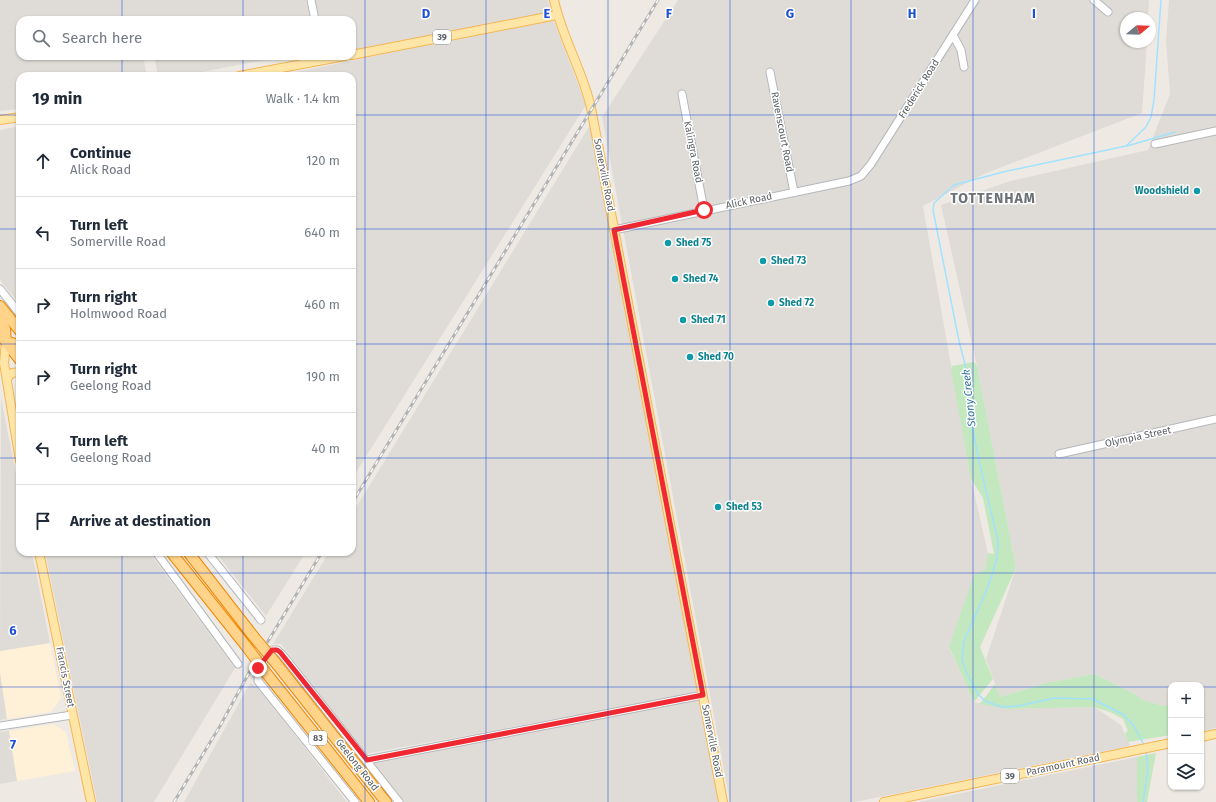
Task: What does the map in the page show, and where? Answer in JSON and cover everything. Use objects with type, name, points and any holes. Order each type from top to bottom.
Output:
[{"type":"highway","points":[[0,306],[16,326]]},
{"type":"highway","points":[[0,319],[6,329],[3,341]]},
{"type":"highway","points":[[3,341],[16,345]]},
{"type":"highway","points":[[3,341],[16,356]]},
{"type":"highway","name":"Geelong Road","points":[[175,556],[369,802]]},
{"type":"highway","name":"Geelong Road","points":[[191,556],[386,802]]},
{"type":"main road","name":"Somerville Road","points":[[554,0],[558,15],[584,82],[590,104],[723,802]]},
{"type":"main road","name":"39","points":[[356,54],[558,15]]},
{"type":"main road","points":[[257,72],[313,60]]},
{"type":"main road","points":[[0,120],[16,118]]},
{"type":"main road","points":[[3,341],[7,391]]},
{"type":"main road","points":[[0,368],[16,426]]},
{"type":"main road","points":[[7,378],[12,373],[16,372]]},
{"type":"main road","name":"Francis Street","points":[[40,556],[91,802]]},
{"type":"main road","points":[[1204,736],[1216,734]]},
{"type":"main road","name":"Paramount Road","points":[[884,802],[1168,744]]},
{"type":"street","points":[[311,0],[313,16]]},
{"type":"street","name":"Frederick Road","points":[[861,176],[871,164],[975,0]]},
{"type":"street","points":[[1094,0],[1108,12]]},
{"type":"street","points":[[953,35],[960,50],[964,67]]},
{"type":"street","name":"Ravenscourt Road","points":[[770,72],[794,192]]},
{"type":"street","name":"Kalingra Road","points":[[682,94],[704,210]]},
{"type":"street","points":[[1155,144],[1216,131]]},
{"type":"street","name":"Alick Road","points":[[614,230],[704,210],[849,181],[861,176]]},
{"type":"street","points":[[0,289],[16,309]]},
{"type":"street","name":"Olympia Street","points":[[1059,454],[1216,420]]},
{"type":"street","points":[[159,556],[238,664]]},
{"type":"street","points":[[210,556],[261,620]]},
{"type":"street","name":"Geelong Road","points":[[355,802],[258,681],[257,671],[270,652],[277,650],[280,652],[399,802]]},
{"type":"street","points":[[367,760],[703,695]]},
{"type":"street","points":[[0,726],[72,714]]},
{"type":"street","name":"Geelong Road","points":[[389,802],[392,792]]},
{"type":"shaded area","points":[[0,0],[306,0],[309,16],[16,16],[16,60],[144,60],[146,72],[16,72],[16,109],[0,111]]},
{"type":"shaded area","points":[[314,0],[548,0],[552,16],[356,54],[356,16],[317,16]]},
{"type":"shaded area","points":[[678,0],[1149,0],[1148,12],[1120,12],[1120,48],[1147,48],[1142,113],[984,174],[923,206],[971,479],[988,553],[985,569],[949,648],[974,702],[1007,709],[1094,707],[1121,725],[1130,746],[855,802],[730,802],[602,117]]},
{"type":"shaded area","points":[[1169,0],[1216,0],[1216,728],[1204,731],[1204,682],[1168,682],[1168,705],[1163,706],[1141,699],[1135,694],[1095,674],[1046,683],[1000,697],[986,659],[1016,568],[977,366],[941,205],[1010,181],[1148,150],[1170,94],[1166,41]]},
{"type":"shaded area","points":[[553,19],[586,105],[356,473],[356,72],[296,72]]},
{"type":"shaded area","points":[[155,60],[264,60],[202,72],[157,72]]},
{"type":"shaded area","points":[[590,125],[698,693],[365,754],[281,644],[273,644],[327,556],[356,556],[356,507]]},
{"type":"shaded area","points":[[16,127],[16,300],[0,280],[0,130]]},
{"type":"shaded area","points":[[1,398],[16,475],[16,556],[33,556],[50,643],[0,651]]},
{"type":"shaded area","points":[[46,556],[152,556],[235,668],[154,802],[97,802]]},
{"type":"shaded area","points":[[218,556],[304,556],[266,616]]},
{"type":"shaded area","points":[[50,643],[61,698],[51,712],[7,719],[0,673],[0,651]]},
{"type":"shaded area","points":[[0,673],[7,719],[0,720]]},
{"type":"shaded area","points":[[250,683],[258,687],[347,802],[184,802]]},
{"type":"shaded area","points":[[698,698],[719,802],[404,802],[371,761]]},
{"type":"shaded area","points":[[54,724],[66,732],[75,771],[17,781],[9,731]]},
{"type":"shaded area","points":[[9,731],[17,781],[0,784],[0,732]]},
{"type":"shaded area","points":[[1137,757],[1137,802],[918,802]]},
{"type":"green space","points":[[974,362],[977,366],[1016,568],[980,647],[993,679],[974,702],[949,647],[974,575],[985,569],[988,553],[994,554],[983,498],[971,479],[951,369],[952,366]]},
{"type":"green space","points":[[1095,674],[1135,694],[1141,699],[1163,706],[1168,705],[1168,735],[1128,742],[1125,733],[1128,731],[1123,719],[1110,712],[1094,707],[1007,709],[980,704],[995,684],[1000,697],[1046,683]]},
{"type":"green space","points":[[1156,753],[1147,802],[1137,802],[1137,757]]},
{"type":"waterway","name":"Stony Creek","points":[[1144,745],[1134,726],[1124,715],[1093,699],[1055,698],[1018,706],[1002,707],[985,701],[978,694],[966,672],[962,659],[964,641],[988,587],[997,559],[998,541],[971,422],[969,380],[959,341],[933,210],[934,203],[954,185],[1003,172],[1126,146],[1146,127],[1151,117],[1154,100],[1161,0]]},
{"type":"waterway","points":[[1127,146],[1175,132]]},
{"type":"waterway","name":"Stony Creek","points":[[1143,802],[1148,770],[1146,751]]},
{"type":"railway","points":[[356,496],[658,0]]},
{"type":"railway","points":[[174,802],[220,726],[250,671],[320,556]]},
{"type":"place","name":"Woodshield","points":[[1197,191]]},
{"type":"place","name":"Shed 75","points":[[668,243]]},
{"type":"place","name":"Shed 73","points":[[763,261]]},
{"type":"place","name":"Shed 74","points":[[675,279]]},
{"type":"place","name":"Shed 72","points":[[771,303]]},
{"type":"place","name":"Shed 71","points":[[683,320]]},
{"type":"place","name":"Shed 70","points":[[690,357]]},
{"type":"place","name":"Shed 53","points":[[718,507]]},
{"type":"district","name":"TOTTENHAM","points":[[993,198]]},
{"type":"route","points":[[258,668],[272,650],[277,650],[280,652],[367,760],[370,758],[703,695],[674,539],[628,310],[614,230],[704,210]]}]
